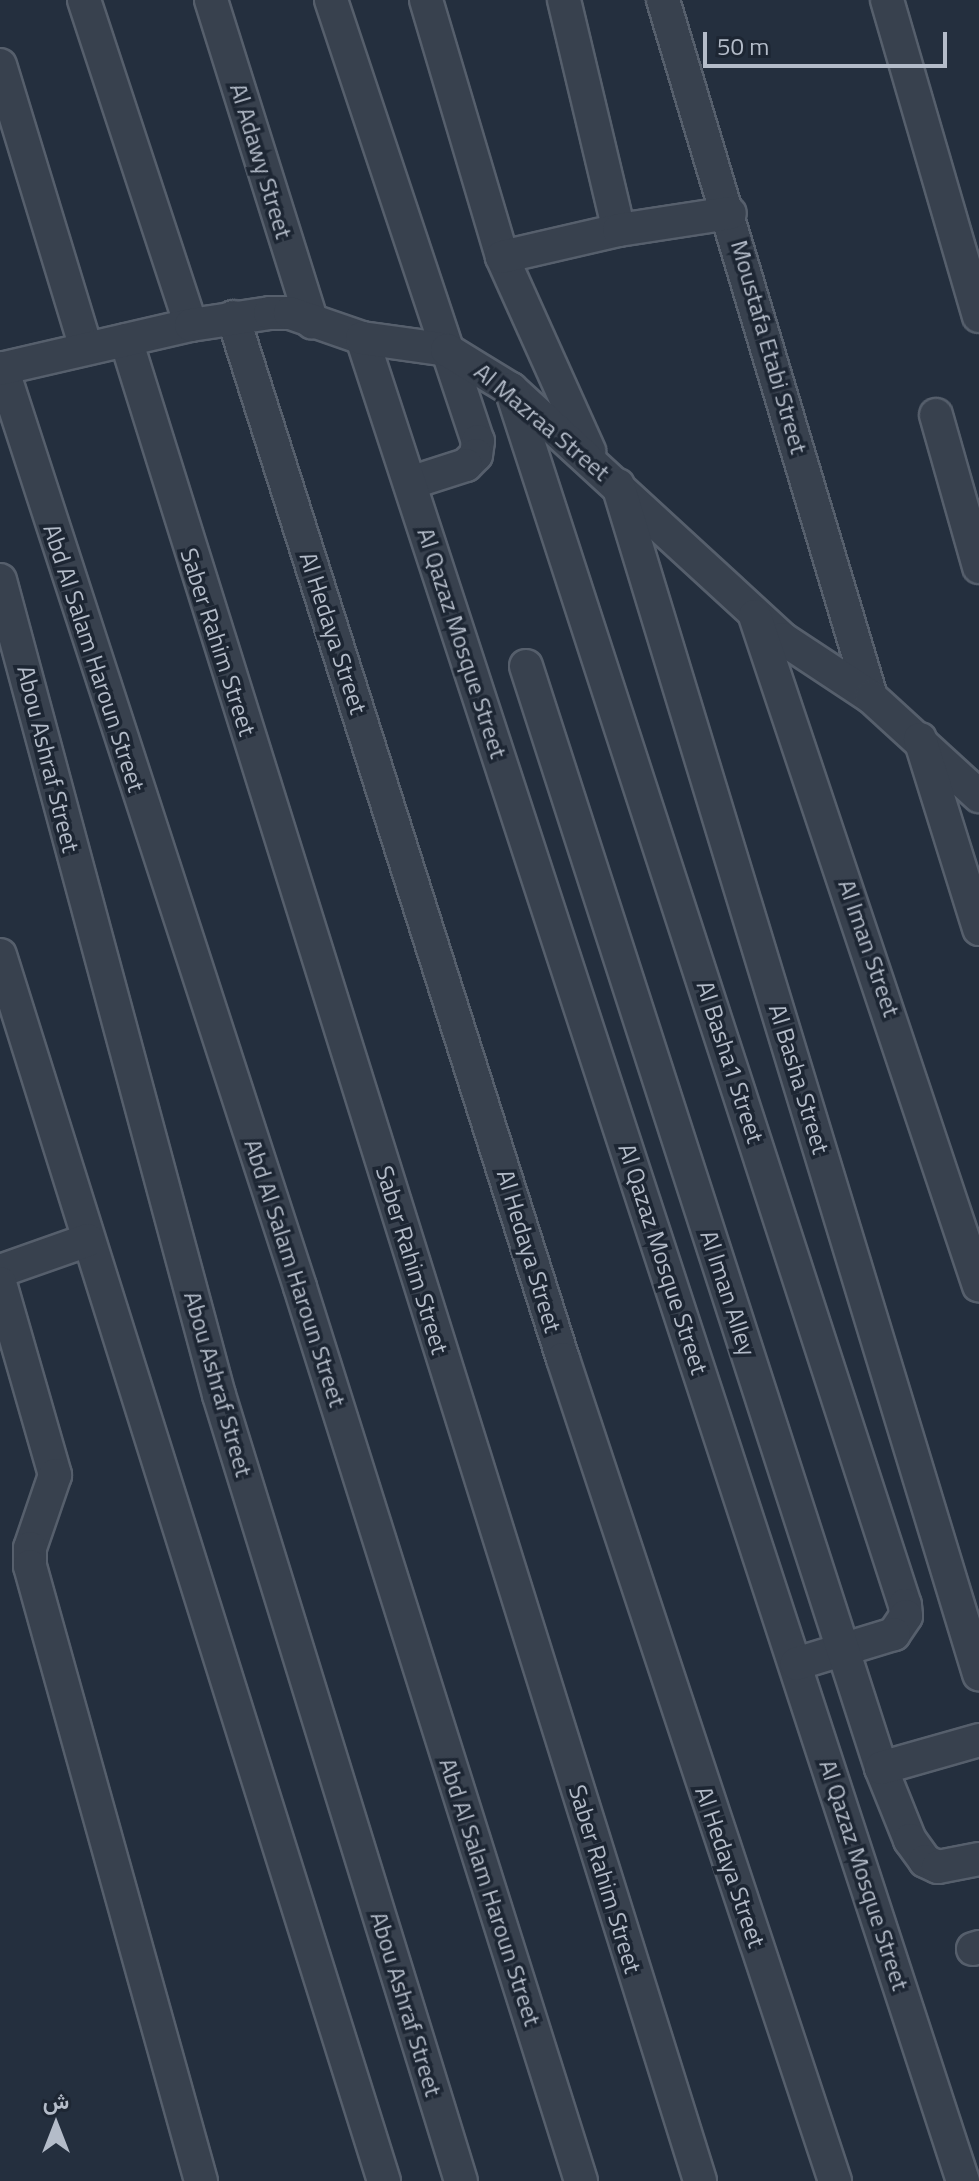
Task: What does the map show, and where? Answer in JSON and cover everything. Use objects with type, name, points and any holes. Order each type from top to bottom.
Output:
[{"type":"street","points":[[84,0],[191,325]]},
{"type":"street","name":"Al Adawy Street","points":[[211,0],[312,323]]},
{"type":"street","points":[[331,0],[478,448],[466,465],[410,483]]},
{"type":"street","points":[[426,0],[502,257],[594,462]]},
{"type":"street","points":[[564,0],[619,230]]},
{"type":"street","name":"Moustafa Etabi Street","points":[[663,0],[730,213],[871,697]]},
{"type":"street","points":[[887,0],[979,316]]},
{"type":"street","points":[[0,65],[86,348]]},
{"type":"street","points":[[502,257],[619,230],[730,213]]},
{"type":"street","name":"Al Mazraa Street","points":[[1,368],[233,317],[290,313],[362,338],[447,350],[511,389],[594,462],[754,613],[803,654],[871,697],[919,735],[979,796]]},
{"type":"street","name":"Al Hedaya Street","points":[[233,317],[563,1359],[835,2181]]},
{"type":"street","name":"Al Qazaz Mosque Street","points":[[362,338],[963,2181]]},
{"type":"street","name":"Saber Rahim Street","points":[[126,340],[700,2181]]},
{"type":"street","name":"Abd Al Salam Haroun Street","points":[[1,368],[300,1287],[581,2181]]},
{"type":"street","name":"Al Basha1 Street","points":[[511,389],[905,1605],[906,1616],[894,1634],[796,1664]]},
{"type":"street","points":[[936,415],[979,567]]},
{"type":"street","name":"Al Basha Street","points":[[618,485],[979,1674]]},
{"type":"street","name":"Abou Ashraf Street","points":[[0,580],[219,1395],[461,2181]]},
{"type":"street","name":"Al Iman Street","points":[[754,613],[979,1286]]},
{"type":"street","name":"Al Iman Alley","points":[[526,666],[881,1768],[910,1840],[925,1861],[938,1867],[979,1859]]},
{"type":"street","points":[[919,735],[979,929]]},
{"type":"street","points":[[0,955],[384,2181]]},
{"type":"street","points":[[0,1271],[88,1240]]},
{"type":"street","points":[[0,1283],[55,1475],[30,1548],[30,1566],[201,2181]]},
{"type":"street","points":[[881,1768],[979,1740]]}]
